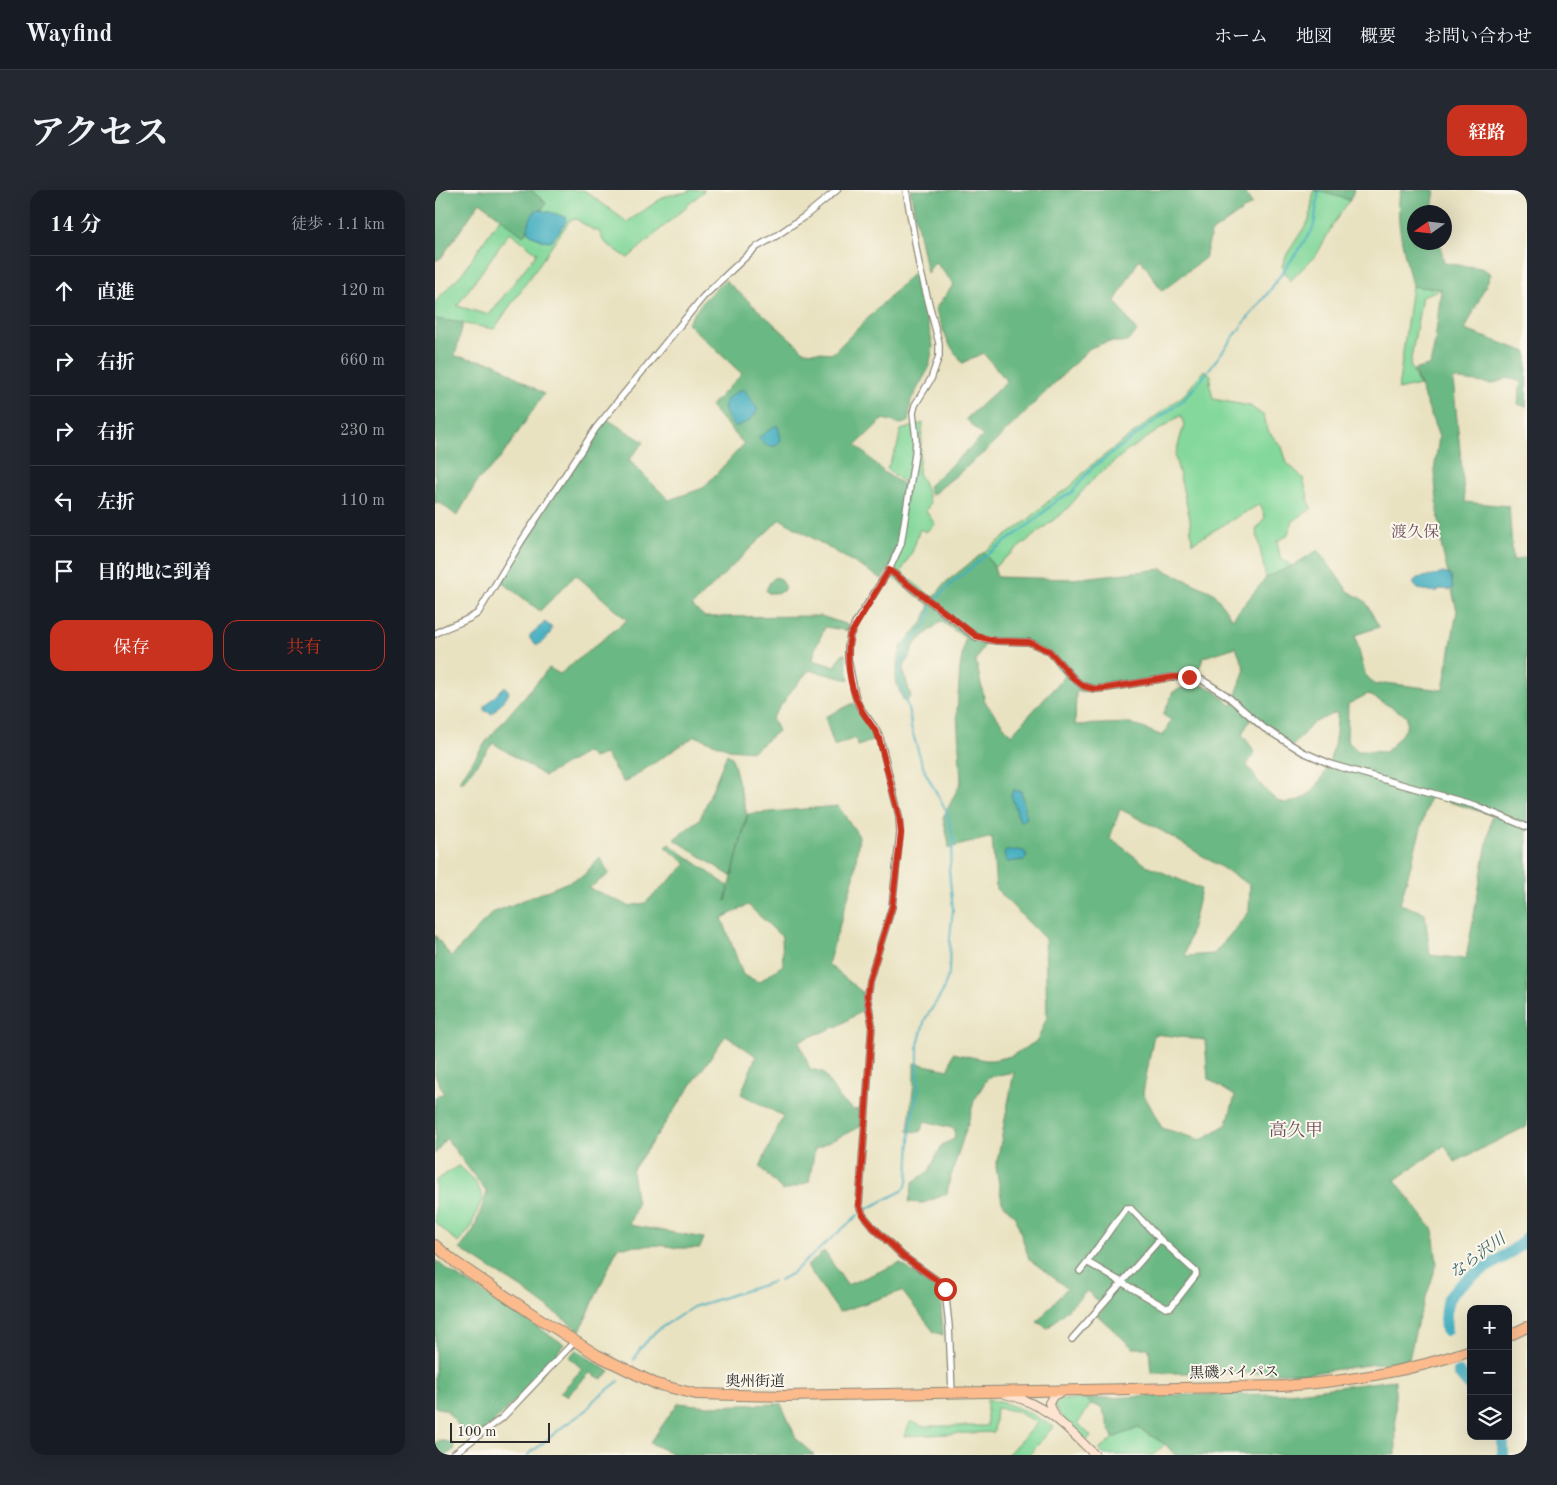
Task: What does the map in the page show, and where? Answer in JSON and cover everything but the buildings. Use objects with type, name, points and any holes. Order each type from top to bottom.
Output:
[{"type":"highway","name":"奥州街道","points":[[435,1245],[455,1262],[575,1341],[656,1384],[696,1394],[786,1396],[995,1392]]},
{"type":"highway","points":[[1512,1334],[1527,1327]]},
{"type":"highway","name":"黒磯バイパス","points":[[995,1392],[1283,1386],[1329,1383],[1401,1371],[1467,1351]]},
{"type":"main road","points":[[1056,1417],[1049,1403],[1053,1396],[1063,1391]]},
{"type":"main road","name":"奥州街道","points":[[995,1392],[1027,1400],[1056,1417],[1095,1455]]},
{"type":"street","points":[[435,634],[478,613],[521,542],[596,428],[703,297],[755,248],[791,226],[837,190]]},
{"type":"street","points":[[906,190],[919,265],[939,343],[939,356],[931,379],[917,399],[913,413],[916,439],[915,454],[903,535],[889,570],[856,622],[850,635],[848,647],[848,659],[855,695],[859,706],[875,728],[879,738],[899,816],[901,833],[892,907],[869,981],[867,996],[872,1024],[859,1205],[863,1215],[873,1227],[903,1256],[938,1281],[945,1289],[952,1392]]},
{"type":"street","points":[[889,570],[976,636],[996,641],[1029,642],[1049,651],[1073,678],[1083,686],[1095,689],[1107,688],[1173,677],[1189,677],[1202,680],[1226,695],[1264,728],[1303,752],[1333,765],[1474,805],[1527,827]]},
{"type":"street","points":[[1080,1271],[1126,1208],[1130,1208],[1160,1239],[1197,1272],[1196,1276],[1171,1307],[1166,1308],[1087,1262]]},
{"type":"street","points":[[1072,1339],[1160,1239]]},
{"type":"street","points":[[452,1455],[502,1418],[575,1341]]},
{"type":"green space","points":[[435,190],[531,190],[546,203],[523,236],[480,202],[441,258],[435,261]]},
{"type":"green space","points":[[531,190],[584,190],[627,222],[665,196],[688,192],[688,190],[705,190],[628,258],[604,242],[598,230],[593,230],[576,219],[570,220],[494,329],[435,319],[435,302],[463,272],[500,218],[523,236],[546,203]],"holes":[[[510,232],[537,253],[489,315],[457,306]]]},
{"type":"green space","points":[[910,190],[1244,190],[1252,204],[1211,233],[1205,258],[1162,291],[1140,258],[1115,301],[1137,332],[1127,342],[1107,342],[1090,348],[987,450],[931,496],[928,486],[983,436],[966,419],[1007,381],[983,353],[962,363],[948,342],[935,309],[954,284],[935,262],[927,273]]},
{"type":"green space","points":[[1314,190],[1350,200],[1335,221],[1317,254],[1290,281],[1282,266],[1287,254],[1309,220]]},
{"type":"green space","points":[[1314,190],[1354,190],[1350,200]]},
{"type":"green space","points":[[1401,190],[1435,190],[1433,205],[1407,205],[1407,250],[1441,250],[1444,263],[1482,268],[1491,274],[1465,330],[1527,352],[1526,407],[1518,404],[1521,382],[1509,378],[1491,384],[1453,379],[1465,502],[1509,506],[1513,561],[1527,557],[1527,1126],[1455,1162],[1445,1145],[1395,1180],[1433,1230],[1437,1264],[1417,1324],[1409,1359],[1311,1373],[1151,1373],[1149,1348],[1133,1348],[1097,1315],[1105,1307],[1087,1291],[1048,1328],[1037,1322],[1067,1288],[1029,1259],[1016,1218],[1002,1202],[996,1167],[1014,1072],[988,1077],[974,1101],[947,1194],[923,1203],[909,1202],[913,1182],[929,1171],[942,1145],[954,1139],[955,1129],[925,1121],[920,1132],[908,1131],[914,1082],[914,1063],[949,1070],[953,1053],[985,1060],[1011,1056],[1037,1041],[1047,1017],[1045,939],[996,889],[992,837],[949,848],[943,818],[961,782],[957,712],[960,668],[965,638],[941,621],[915,644],[903,669],[911,697],[904,702],[895,680],[901,647],[923,622],[933,598],[946,582],[984,552],[994,567],[997,577],[1072,579],[1162,569],[1214,593],[1232,619],[1266,578],[1292,566],[1318,550],[1348,591],[1365,601],[1379,627],[1355,635],[1365,674],[1375,685],[1385,683],[1443,690],[1457,611],[1442,549],[1434,472],[1439,437],[1414,370],[1430,365],[1435,342],[1441,289],[1412,286],[1401,238],[1399,212]],"holes":[[[986,641],[1030,646],[1047,655],[1065,676],[1011,735],[985,702],[976,661]],[[1236,647],[1245,669],[1232,706],[1214,690],[1195,682],[1173,692],[1163,715],[1171,720],[1163,736],[1130,723],[1075,725],[1076,692],[1196,675],[1204,657]],[[1368,694],[1407,716],[1406,729],[1386,752],[1358,751],[1347,741],[1348,704]],[[1337,712],[1333,750],[1329,764],[1316,787],[1307,796],[1296,801],[1284,803],[1268,793],[1247,765],[1255,752],[1242,734],[1251,719],[1291,748],[1313,723]],[[1430,796],[1492,815],[1466,959],[1430,955],[1425,913],[1400,904]],[[1120,809],[1162,831],[1250,885],[1249,912],[1214,954],[1185,956],[1201,889],[1146,865],[1110,838]],[[1154,1034],[1205,1040],[1208,1079],[1235,1096],[1227,1124],[1201,1140],[1162,1128],[1143,1093]]]},
{"type":"green space","points":[[916,270],[933,346],[929,368],[911,400],[908,422],[901,424],[883,419],[856,445],[885,473],[907,487],[897,546],[882,579],[780,519],[692,606],[705,617],[821,616],[848,625],[849,631],[825,627],[815,649],[813,660],[835,667],[842,654],[845,654],[849,680],[809,670],[772,718],[778,731],[753,751],[729,749],[695,736],[624,783],[605,754],[593,758],[587,752],[545,776],[493,743],[462,783],[459,781],[488,739],[549,668],[560,674],[627,620],[576,575],[540,611],[502,582],[525,539],[596,433],[608,420],[644,442],[629,460],[669,500],[703,488],[744,444],[710,406],[742,374],[687,323],[704,300],[725,280],[804,351],[833,353]]},
{"type":"green space","points":[[1412,286],[1441,289],[1422,296],[1410,365],[1419,385],[1398,390]]},
{"type":"green space","points":[[435,319],[463,323],[455,356],[494,363],[544,394],[500,459],[478,480],[457,516],[439,502],[435,504]]},
{"type":"green space","points":[[1204,370],[1211,375],[1210,385],[1213,399],[1250,406],[1264,416],[1268,431],[1282,447],[1287,463],[1303,478],[1311,509],[1293,521],[1287,536],[1277,541],[1280,557],[1292,566],[1266,578],[1256,530],[1265,517],[1260,504],[1192,543],[1190,519],[1175,456],[1184,425],[1181,415],[1126,452],[1093,479],[1066,510],[994,567],[984,552],[1028,520],[1052,498],[1069,488],[1089,467],[1185,394]]},
{"type":"green space","points":[[923,423],[918,473],[924,483],[930,503],[926,511],[935,524],[926,532],[920,529],[913,550],[901,572],[933,598],[929,605],[889,575],[899,542],[908,486],[887,469],[897,447],[901,430]]},
{"type":"green space","points":[[775,577],[781,579],[785,586],[783,591],[768,593],[766,590]]},
{"type":"green space","points":[[854,703],[877,739],[858,746],[855,738],[834,746],[825,717]]},
{"type":"green space","points":[[727,754],[732,757],[747,815],[732,876],[748,814],[838,806],[859,836],[854,877],[828,964],[862,992],[865,1009],[838,1026],[799,1041],[810,1069],[823,1072],[840,1100],[854,1110],[864,1108],[863,1125],[815,1149],[809,1182],[783,1191],[760,1167],[783,1116],[741,1094],[756,1056],[726,1035],[632,1171],[637,1204],[629,1225],[704,1238],[700,1248],[677,1248],[662,1245],[618,1247],[580,1331],[524,1290],[460,1249],[474,1229],[487,1193],[446,1138],[435,1154],[435,1097],[444,1093],[435,1075],[435,935],[451,957],[492,913],[583,876],[600,857],[609,874],[589,888],[629,906],[645,903],[687,864],[665,847],[669,844],[728,886],[726,901],[732,877],[674,839],[700,819]],"holes":[[[748,905],[782,937],[783,965],[759,982],[743,975],[722,918]]]},
{"type":"green space","points":[[458,1166],[467,1172],[483,1197],[470,1229],[458,1243],[435,1222],[435,1181]]},
{"type":"green space","points":[[824,1251],[847,1285],[900,1263],[940,1291],[943,1335],[934,1332],[902,1291],[839,1312],[807,1266]]},
{"type":"green space","points":[[435,1260],[449,1271],[564,1344],[539,1377],[493,1423],[470,1440],[446,1410],[435,1407]]},
{"type":"green space","points":[[576,1350],[610,1372],[602,1379],[590,1373],[567,1396],[560,1393],[582,1369],[569,1357]]},
{"type":"green space","points":[[1395,1380],[1396,1455],[1175,1455],[1165,1444],[1138,1428],[1113,1438],[1102,1408],[1091,1404],[1085,1399],[1172,1395],[1281,1394]]},
{"type":"green space","points":[[1085,1399],[1091,1404],[1078,1423],[1091,1436],[1087,1440],[1062,1417],[1054,1406],[1059,1400]]},
{"type":"green space","points":[[987,1400],[1021,1409],[1053,1427],[1029,1455],[1007,1455],[1037,1423],[1016,1411],[996,1408],[994,1432],[904,1436],[911,1421],[921,1426],[987,1426]]},
{"type":"green space","points":[[678,1403],[708,1406],[781,1404],[797,1440],[814,1455],[675,1455],[650,1443]]},
{"type":"green space","points":[[1138,1428],[1165,1444],[1154,1455],[1104,1455],[1099,1450],[1113,1438]]},
{"type":"green space","points":[[439,1440],[453,1443],[455,1449],[446,1455],[435,1455],[435,1444]]},
{"type":"water","points":[[536,210],[547,211],[565,217],[566,221],[551,241],[541,240],[529,233],[529,221]]},
{"type":"water","points":[[744,389],[758,410],[748,421],[734,426],[726,414],[725,404],[727,399]]},
{"type":"water","points":[[775,426],[778,426],[781,440],[776,446],[767,446],[758,438]]},
{"type":"water","points":[[1444,573],[1451,576],[1453,588],[1450,590],[1441,589],[1435,592],[1418,589],[1414,585],[1414,581],[1417,578]]},
{"type":"water","points":[[545,622],[552,628],[544,640],[537,645],[530,639],[530,635]]},
{"type":"water","points":[[505,686],[509,692],[508,695],[492,714],[485,711],[485,706]]},
{"type":"water","points":[[1013,790],[1021,791],[1027,818],[1020,822],[1011,795]]},
{"type":"water","points":[[1020,850],[1025,852],[1027,857],[1024,860],[1007,862],[1004,854],[1006,851]]},
{"type":"waterway","points":[[934,601],[951,584],[984,557],[1033,522],[1058,499],[1071,493],[1092,468],[1183,400],[1198,384],[1268,293],[1311,232],[1314,225],[1319,190]]},
{"type":"waterway","points":[[867,1209],[902,1191],[906,1186],[911,1123],[918,1091],[918,1045],[925,1019],[942,993],[949,973],[953,910],[949,870],[954,841],[946,810],[925,772],[911,728],[910,716],[900,680],[901,663],[911,641],[926,625],[932,606]]},
{"type":"waterway","points":[[780,1280],[791,1274],[858,1215]]},
{"type":"waterway","name":"なら沢川","points":[[1446,1330],[1446,1306],[1452,1294],[1460,1285],[1508,1254],[1527,1238]]},
{"type":"waterway","points":[[634,1360],[640,1349],[656,1331],[693,1307],[773,1282]]},
{"type":"waterway","name":"なら沢川","points":[[1459,1373],[1467,1382]]},
{"type":"waterway","points":[[528,1455],[587,1410],[594,1400],[619,1381]]},
{"type":"waterway","name":"なら沢川","points":[[1503,1440],[1503,1455]]},
{"type":"district","name":"渡久保","points":[[1415,531]]},
{"type":"district","name":"高久甲","points":[[1296,1130]]},
{"type":"route","points":[[945,1289],[938,1281],[903,1256],[873,1227],[863,1215],[859,1205],[872,1024],[867,996],[872,969],[892,907],[901,833],[899,816],[879,738],[875,728],[859,706],[855,695],[848,659],[850,635],[856,622],[889,570],[976,636],[996,641],[1029,642],[1049,651],[1073,678],[1083,686],[1095,689],[1107,688],[1173,677],[1189,677]]}]
